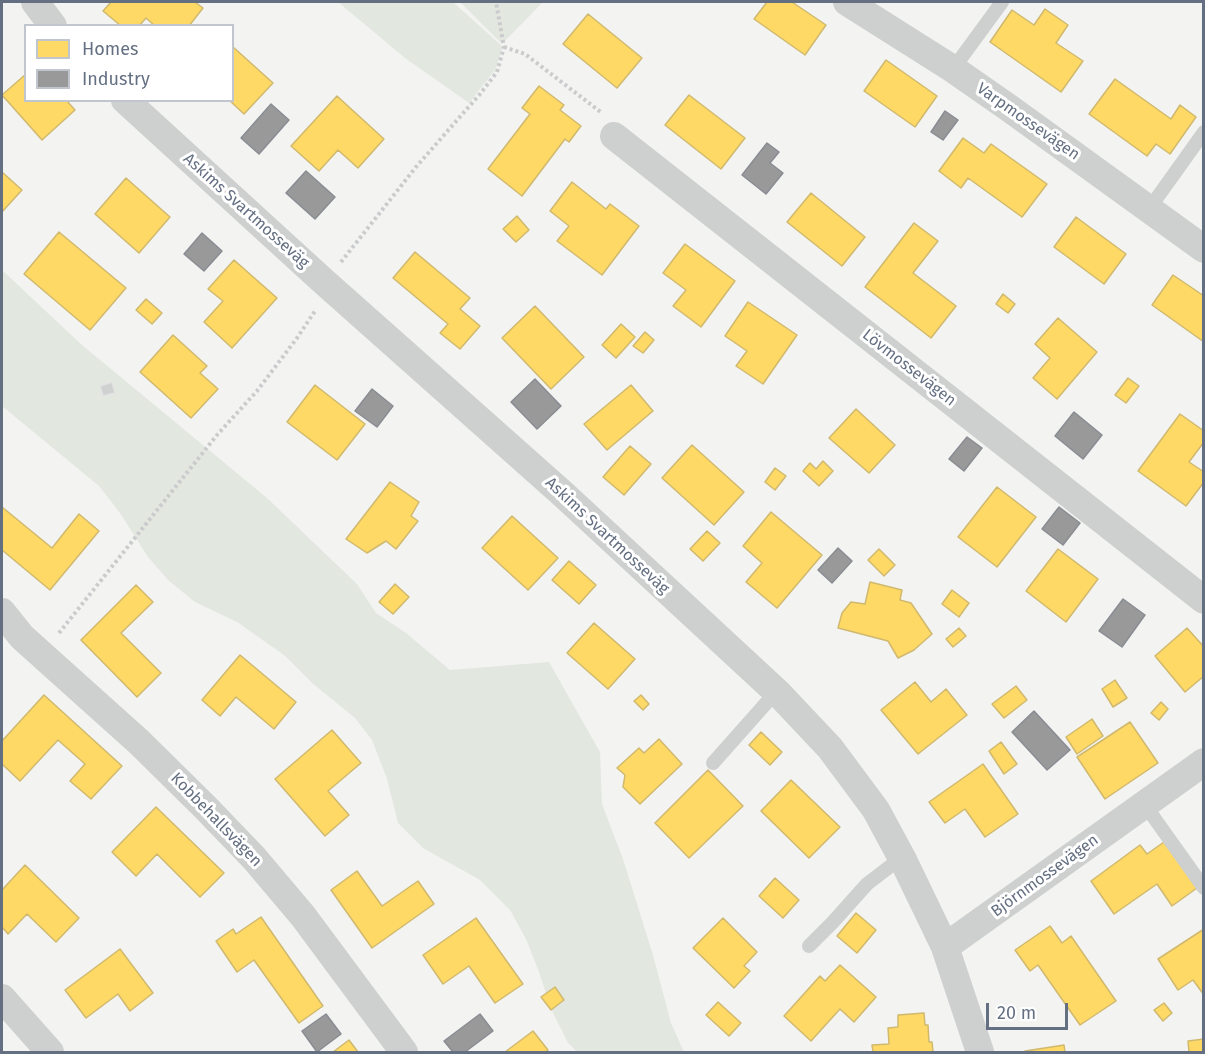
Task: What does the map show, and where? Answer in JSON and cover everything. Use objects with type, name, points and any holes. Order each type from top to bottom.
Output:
[{"type":"street","name":"Varpmossevägen","points":[[847,2],[953,69],[1203,249]]},
{"type":"street","name":"Askims Svartmosseväg","points":[[127,102],[326,284],[564,495],[776,692],[830,748],[876,810],[902,858],[945,947],[980,1053]]},
{"type":"street","name":"Lövmossevägen","points":[[614,136],[1203,600]]},
{"type":"street","name":"Kobbehallsvägen","points":[[2,612],[22,648],[139,742],[254,858],[303,916],[404,1053]]},
{"type":"street","name":"Björnmossevägen","points":[[945,947],[1203,762]]},
{"type":"street","points":[[2,998],[50,1053]]},
{"type":"lane","points":[[953,69],[1002,2]]},
{"type":"lane","points":[[1149,209],[1203,132]]},
{"type":"lane","points":[[713,763],[776,692]]},
{"type":"lane","points":[[1145,805],[1203,888]]},
{"type":"lane","points":[[809,946],[867,884],[902,858]]},
{"type":"path","points":[[22,648],[257,391],[314,314],[326,284],[342,260],[416,166],[497,72],[504,47],[496,2]]},
{"type":"path","points":[[504,47],[525,54],[615,123],[614,136]]},
{"type":"shaded area","points":[[338,2],[453,2],[503,47],[495,70],[469,103],[405,58]]},
{"type":"shaded area","points":[[460,2],[543,2],[502,44]]},
{"type":"shaded area","points":[[2,270],[82,345],[267,498],[357,584],[376,613],[406,633],[450,670],[549,662],[600,752],[602,804],[623,859],[653,955],[671,1023],[684,1052],[577,1052],[568,1043],[551,1009],[526,939],[510,910],[480,880],[423,848],[398,823],[387,779],[372,740],[355,718],[312,683],[284,655],[237,622],[195,602],[168,580],[148,557],[120,513],[99,486],[2,406]]},
{"type":"building: Homes","points":[[111,2],[195,2],[203,8],[191,24],[153,24],[146,18],[141,24],[119,24],[103,11]]},
{"type":"building: Homes","points":[[767,2],[792,2],[826,25],[805,55],[754,19]]},
{"type":"building: Homes","points":[[1045,9],[1068,25],[1056,43],[1083,61],[1061,92],[990,42],[1012,10],[1034,25]]},
{"type":"building: Homes","points":[[588,14],[642,58],[617,88],[563,44]]},
{"type":"building: Homes","points":[[234,48],[273,83],[244,114],[231,102],[234,102]]},
{"type":"building: Homes","points":[[886,60],[937,96],[915,127],[864,91]]},
{"type":"building: Homes","points":[[24,76],[24,102],[68,102],[75,110],[42,140],[2,95]]},
{"type":"building: Homes","points":[[1115,79],[1171,119],[1180,105],[1196,117],[1170,154],[1156,144],[1147,156],[1089,114]]},
{"type":"building: Homes","points":[[539,86],[564,105],[560,110],[581,126],[569,142],[565,139],[522,196],[488,169],[530,114],[522,108]]},
{"type":"building: Homes","points":[[689,95],[745,138],[721,169],[665,125]]},
{"type":"building: Homes","points":[[337,96],[384,139],[358,168],[338,150],[319,171],[291,146]]},
{"type":"building: Homes","points":[[963,138],[984,153],[991,144],[1047,184],[1022,217],[968,178],[961,188],[939,171]]},
{"type":"building: Homes","points":[[2,172],[22,190],[2,212]]},
{"type":"building: Homes","points":[[126,178],[170,217],[139,253],[95,214]]},
{"type":"building: Homes","points":[[572,182],[606,209],[610,204],[639,226],[602,275],[557,241],[569,226],[550,211]]},
{"type":"building: Homes","points":[[811,193],[865,237],[842,266],[787,222]]},
{"type":"building: Homes","points":[[517,216],[529,230],[516,242],[503,229]]},
{"type":"building: Homes","points":[[1076,217],[1126,254],[1104,284],[1054,247]]},
{"type":"building: Homes","points":[[914,223],[938,241],[913,273],[956,306],[931,338],[865,287]]},
{"type":"building: Homes","points":[[59,232],[126,288],[90,330],[24,274]]},
{"type":"building: Homes","points":[[685,244],[735,281],[701,327],[673,306],[686,290],[663,273]]},
{"type":"building: Homes","points":[[415,252],[470,298],[460,309],[480,326],[460,349],[440,333],[448,324],[393,278]]},
{"type":"building: Homes","points":[[234,260],[277,298],[232,348],[204,322],[223,301],[208,289]]},
{"type":"building: Homes","points":[[1173,275],[1204,296],[1204,342],[1152,305]]},
{"type":"building: Homes","points":[[1003,294],[1015,304],[1008,313],[996,304]]},
{"type":"building: Homes","points":[[146,299],[162,313],[152,324],[136,310]]},
{"type":"building: Homes","points":[[748,302],[797,335],[763,384],[736,366],[747,351],[725,336]]},
{"type":"building: Homes","points":[[535,306],[584,357],[551,389],[502,338]]},
{"type":"building: Homes","points":[[1058,318],[1097,352],[1057,399],[1033,378],[1050,358],[1035,344]]},
{"type":"building: Homes","points":[[621,324],[635,337],[616,358],[602,345]]},
{"type":"building: Homes","points":[[645,332],[654,340],[643,353],[633,346]]},
{"type":"building: Homes","points":[[173,335],[207,366],[200,373],[218,389],[191,418],[140,372]]},
{"type":"building: Homes","points":[[1128,378],[1139,386],[1126,403],[1115,395]]},
{"type":"building: Homes","points":[[315,385],[365,424],[337,460],[287,422]]},
{"type":"building: Homes","points":[[631,385],[653,411],[607,450],[584,424]]},
{"type":"building: Homes","points":[[856,409],[895,445],[869,473],[829,438]]},
{"type":"building: Homes","points":[[1180,414],[1204,431],[1204,442],[1189,462],[1204,472],[1204,482],[1186,506],[1138,471]]},
{"type":"building: Homes","points":[[692,445],[744,492],[714,525],[662,478]]},
{"type":"building: Homes","points":[[630,446],[651,464],[624,495],[603,477]]},
{"type":"building: Homes","points":[[823,461],[833,471],[819,486],[803,471],[810,463],[816,469]]},
{"type":"building: Homes","points":[[775,468],[786,476],[775,490],[765,482]]},
{"type":"building: Homes","points":[[390,482],[419,502],[411,516],[418,521],[396,549],[386,541],[367,553],[346,539]]},
{"type":"building: Homes","points":[[997,487],[1036,517],[997,567],[958,537]]},
{"type":"building: Homes","points":[[2,507],[52,548],[79,514],[99,531],[50,590],[2,550]]},
{"type":"building: Homes","points":[[771,512],[822,555],[777,608],[746,582],[762,563],[743,546]]},
{"type":"building: Homes","points":[[512,516],[558,558],[528,590],[482,548]]},
{"type":"building: Homes","points":[[707,531],[720,543],[703,561],[690,549]]},
{"type":"building: Homes","points":[[879,549],[895,565],[884,576],[868,560]]},
{"type":"building: Homes","points":[[1058,549],[1098,579],[1066,622],[1026,591]]},
{"type":"building: Homes","points":[[569,561],[596,585],[579,604],[552,580]]},
{"type":"building: Homes","points":[[870,582],[902,590],[900,600],[911,603],[932,634],[914,650],[898,658],[888,641],[838,628],[842,613],[851,602],[865,604]]},
{"type":"building: Homes","points":[[395,584],[409,597],[393,614],[379,602]]},
{"type":"building: Homes","points":[[136,585],[153,602],[121,633],[161,673],[137,697],[81,640]]},
{"type":"building: Homes","points":[[952,590],[969,603],[959,617],[942,604]]},
{"type":"building: Homes","points":[[594,623],[635,659],[608,689],[567,653]]},
{"type":"building: Homes","points":[[959,628],[966,636],[953,647],[946,639]]},
{"type":"building: Homes","points":[[1187,628],[1204,647],[1204,676],[1185,692],[1155,656]]},
{"type":"building: Homes","points":[[240,655],[296,702],[274,729],[236,697],[220,716],[202,700]]},
{"type":"building: Homes","points":[[1115,680],[1127,698],[1113,707],[1102,689]]},
{"type":"building: Homes","points":[[915,682],[931,702],[946,689],[967,715],[918,754],[881,710]]},
{"type":"building: Homes","points":[[1016,686],[1027,700],[1004,718],[992,704]]},
{"type":"building: Homes","points":[[44,695],[122,766],[91,799],[70,781],[85,764],[58,740],[20,781],[2,764],[2,741]]},
{"type":"building: Homes","points":[[641,695],[649,704],[643,710],[634,701]]},
{"type":"building: Homes","points":[[1161,702],[1168,709],[1159,720],[1151,713]]},
{"type":"building: Homes","points":[[1092,719],[1103,736],[1077,754],[1066,737]]},
{"type":"building: Homes","points":[[1130,722],[1158,763],[1105,799],[1077,757]]},
{"type":"building: Homes","points":[[332,730],[361,763],[328,791],[349,815],[325,836],[275,779]]},
{"type":"building: Homes","points":[[761,732],[782,752],[770,765],[749,745]]},
{"type":"building: Homes","points":[[659,739],[682,764],[640,804],[623,787],[625,775],[617,768],[639,748],[644,753]]},
{"type":"building: Homes","points":[[1001,742],[1017,764],[1004,774],[989,751]]},
{"type":"building: Homes","points":[[983,764],[1018,814],[985,837],[965,809],[945,823],[929,802]]},
{"type":"building: Homes","points":[[708,770],[743,806],[689,858],[655,823]]},
{"type":"building: Homes","points":[[791,780],[840,827],[809,858],[761,811]]},
{"type":"building: Homes","points":[[156,807],[224,873],[200,897],[157,854],[136,876],[112,852]]},
{"type":"building: Homes","points":[[1164,842],[1197,888],[1172,906],[1157,884],[1114,914],[1091,881],[1140,845],[1147,854]]},
{"type":"building: Homes","points":[[25,865],[79,918],[56,942],[27,914],[8,934],[2,927],[2,890]]},
{"type":"building: Homes","points":[[357,871],[382,906],[418,881],[434,904],[372,948],[331,890]]},
{"type":"building: Homes","points":[[775,878],[799,900],[783,918],[759,896]]},
{"type":"building: Homes","points":[[856,913],[876,930],[857,953],[837,936]]},
{"type":"building: Homes","points":[[261,917],[323,1006],[299,1023],[254,960],[237,972],[216,941],[233,929],[236,934]]},
{"type":"building: Homes","points":[[476,918],[523,984],[495,1003],[469,966],[443,984],[423,955]]},
{"type":"building: Homes","points":[[723,918],[757,952],[744,966],[750,971],[734,988],[693,948]]},
{"type":"building: Homes","points":[[1050,926],[1062,943],[1071,936],[1116,1001],[1080,1025],[1038,965],[1030,971],[1015,950]]},
{"type":"building: Homes","points":[[1204,929],[1204,995],[1193,980],[1178,990],[1158,959]]},
{"type":"building: Homes","points":[[120,949],[153,993],[130,1011],[118,994],[86,1018],[65,990]]},
{"type":"building: Homes","points":[[840,965],[876,997],[854,1022],[840,1009],[811,1041],[784,1016],[820,976],[825,981]]},
{"type":"building: Homes","points":[[555,987],[564,1000],[551,1010],[541,997]]},
{"type":"building: Homes","points":[[718,1002],[741,1023],[729,1036],[706,1015]]},
{"type":"building: Homes","points":[[1164,1003],[1172,1013],[1163,1021],[1154,1010]]},
{"type":"building: Homes","points":[[924,1013],[933,1052],[873,1052],[872,1045],[889,1044],[888,1028],[898,1027],[898,1015]]},
{"type":"building: Homes","points":[[533,1031],[548,1050],[545,1052],[505,1052]]},
{"type":"building: Homes","points":[[1204,1039],[1204,1052],[1189,1052],[1188,1041]]},
{"type":"building: Homes","points":[[349,1040],[358,1052],[333,1052]]},
{"type":"building: Homes","points":[[1064,1045],[1065,1052],[1025,1052],[1025,1051]]},
{"type":"building: Industry","points":[[271,104],[289,120],[259,154],[241,138]]},
{"type":"building: Industry","points":[[945,111],[958,120],[943,140],[931,132]]},
{"type":"building: Industry","points":[[767,143],[779,152],[770,163],[783,173],[766,194],[742,175]]},
{"type":"building: Industry","points":[[306,171],[335,197],[315,219],[286,193]]},
{"type":"building: Industry","points":[[202,233],[222,251],[204,271],[184,254]]},
{"type":"building: Industry","points":[[535,379],[561,406],[537,429],[511,402]]},
{"type":"building: Industry","points":[[372,389],[393,406],[377,427],[355,411]]},
{"type":"building: Industry","points":[[1074,412],[1102,435],[1083,459],[1055,436]]},
{"type":"building: Industry","points":[[967,437],[982,448],[964,471],[949,459]]},
{"type":"building: Industry","points":[[1059,507],[1080,523],[1063,545],[1042,529]]},
{"type":"building: Industry","points":[[838,548],[852,561],[832,583],[818,570]]},
{"type":"building: Industry","points":[[1123,599],[1145,615],[1122,647],[1099,631]]},
{"type":"building: Industry","points":[[1034,711],[1070,750],[1047,770],[1012,732]]},
{"type":"building: Industry","points":[[326,1014],[341,1034],[317,1052],[302,1031]]},
{"type":"building: Industry","points":[[480,1014],[493,1031],[465,1052],[453,1052],[444,1041]]},
{"type":"building: Other","points":[[112,382],[115,393],[103,396],[100,386]]}]
